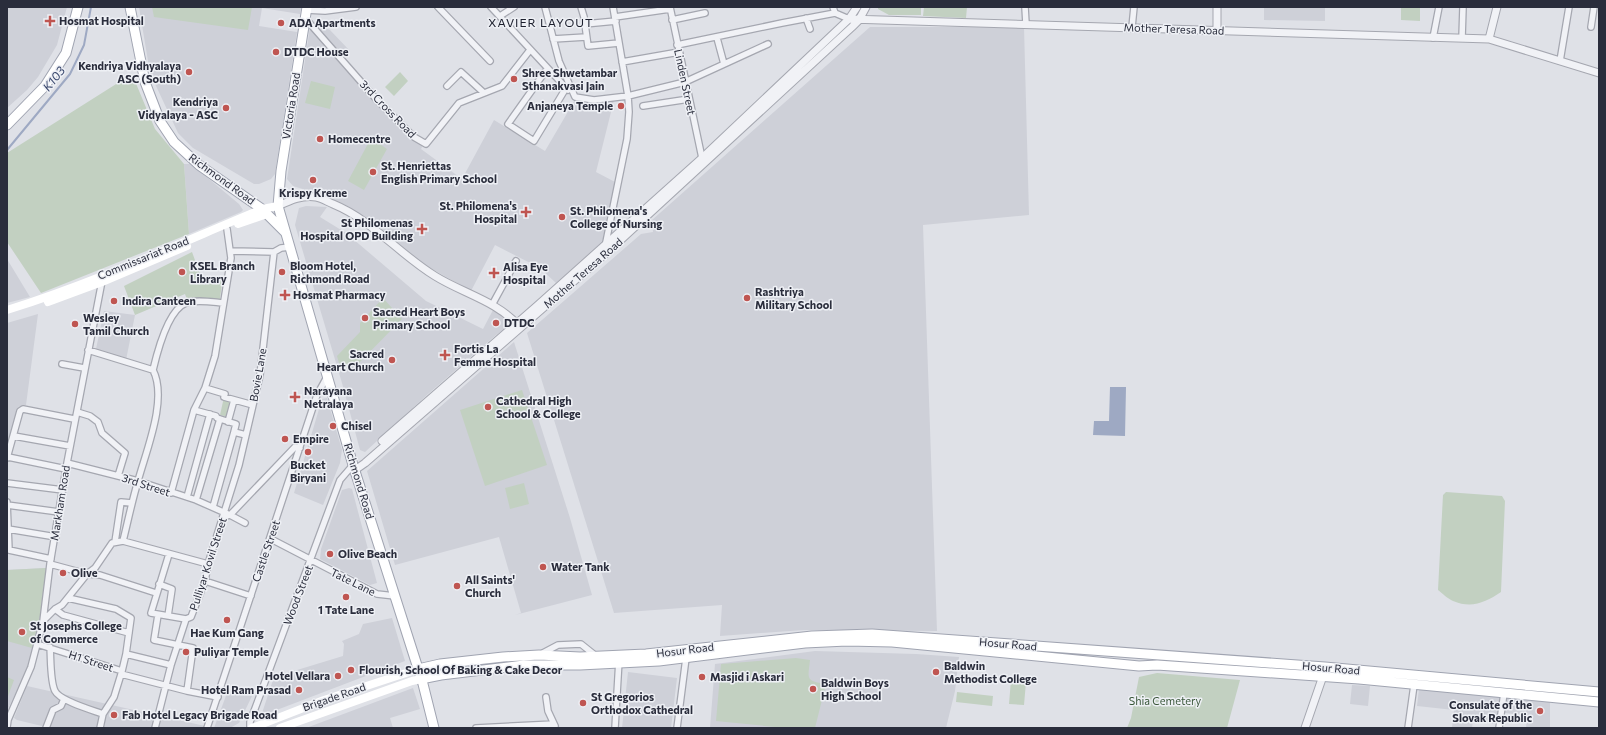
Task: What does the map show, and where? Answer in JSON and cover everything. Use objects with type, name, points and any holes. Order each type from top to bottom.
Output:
[{"type":"main road","points":[[7,125],[45,86],[66,53],[78,7]]},
{"type":"main road","name":"Richmond Road","points":[[130,7],[145,82],[163,126],[174,142],[199,165],[265,211],[286,234]]},
{"type":"main road","name":"Victoria Road","points":[[278,206],[281,171],[306,12]]},
{"type":"main road","name":"Richmond Road","points":[[278,206],[354,468],[426,694],[434,728]]},
{"type":"main road","name":"Commissariat Road","points":[[7,310],[101,279],[278,206]]},
{"type":"main road","name":"Commissariat Road","points":[[7,315],[227,229],[265,211]]},
{"type":"main road","name":"Hosur Road","points":[[418,669],[466,660],[539,655],[596,656],[619,659],[763,640],[848,634],[890,635],[1325,667],[1599,692]]},
{"type":"main road","name":"Hosur Road","points":[[421,679],[441,675],[524,665],[619,659],[686,658],[805,643],[847,641],[892,642],[1139,666],[1157,665],[1322,678],[1359,679],[1599,702]]},
{"type":"main road","name":"Brigade Road","points":[[251,728],[324,700],[418,669]]},
{"type":"main road","points":[[426,694],[432,682],[441,675]]},
{"type":"main road","name":"Brigade Road","points":[[280,728],[421,679]]},
{"type":"street","points":[[306,12],[356,7]]},
{"type":"street","points":[[438,7],[490,60]]},
{"type":"street","points":[[491,7],[566,88],[576,97],[594,100],[628,96],[685,82],[768,44]]},
{"type":"street","points":[[500,16],[514,7]]},
{"type":"street","points":[[545,7],[552,39],[559,61],[576,97]]},
{"type":"street","points":[[581,7],[588,46],[619,43]]},
{"type":"street","points":[[606,242],[627,139],[629,112],[628,96],[613,7]]},
{"type":"street","name":"Mother Teresa Road","points":[[354,468],[368,454],[617,243],[849,19],[857,7]]},
{"type":"street","name":"Mother Teresa Road","points":[[518,326],[606,242],[703,160],[859,20],[866,7]]},
{"type":"street","points":[[1025,7],[1026,24]]},
{"type":"street","points":[[1132,27],[1134,7]]},
{"type":"street","points":[[1217,7],[1217,30]]},
{"type":"street","points":[[1433,38],[1439,7]]},
{"type":"street","points":[[1462,38],[1463,7]]},
{"type":"street","points":[[1489,39],[1497,7]]},
{"type":"street","points":[[1560,61],[1570,7]]},
{"type":"street","points":[[1591,28],[1594,7]]},
{"type":"street","points":[[585,24],[670,8]]},
{"type":"street","name":"Linden Street","points":[[670,8],[703,160]]},
{"type":"street","points":[[677,45],[717,38],[806,18],[834,10],[849,19]]},
{"type":"street","name":"3rd Cross Road","points":[[306,12],[377,100],[414,137],[426,144],[459,103],[502,86],[530,50]]},
{"type":"street","points":[[672,20],[705,13]]},
{"type":"street","points":[[806,18],[810,29]]},
{"type":"street","name":"Mother Teresa Road","points":[[849,19],[1489,39],[1599,73]]},
{"type":"street","points":[[552,39],[586,37]]},
{"type":"street","points":[[717,38],[724,64]]},
{"type":"street","points":[[622,62],[679,52]]},
{"type":"street","points":[[547,69],[508,124],[534,141],[566,88]]},
{"type":"street","points":[[447,86],[461,72],[484,93]]},
{"type":"street","points":[[643,106],[689,99]]},
{"type":"street","points":[[278,206],[300,197],[317,197],[343,208],[380,233],[435,276],[492,306],[509,317],[518,326]]},
{"type":"street","points":[[171,493],[194,410],[205,388],[215,356],[231,258],[227,229]]},
{"type":"street","points":[[230,250],[274,252],[281,248],[290,247]]},
{"type":"street","name":"Bovie Lane","points":[[224,512],[239,465],[260,375],[274,252]]},
{"type":"street","points":[[492,306],[516,261]]},
{"type":"street","name":"Markham Road","points":[[7,727],[31,667],[43,621],[66,466],[101,279]]},
{"type":"street","points":[[123,541],[152,431],[158,401],[157,378],[153,370],[165,331],[179,308],[186,303],[223,303]]},
{"type":"street","points":[[88,350],[153,370]]},
{"type":"street","points":[[62,364],[84,368]]},
{"type":"street","name":"Castle Street","points":[[207,728],[271,539],[317,395],[328,375]]},
{"type":"street","points":[[205,388],[225,394],[224,397],[253,405]]},
{"type":"street","points":[[228,422],[234,400]]},
{"type":"street","points":[[7,457],[20,411],[23,409],[74,419]]},
{"type":"street","points":[[194,410],[210,414],[236,424],[212,507]]},
{"type":"street","points":[[77,412],[90,416],[98,422],[102,433],[125,453],[118,476]]},
{"type":"street","points":[[187,498],[210,414]]},
{"type":"street","points":[[196,500],[220,419]]},
{"type":"street","points":[[234,432],[246,435]]},
{"type":"street","points":[[14,436],[70,446]]},
{"type":"street","points":[[222,520],[230,515],[295,447],[300,448]]},
{"type":"street","name":"3rd Street","points":[[7,457],[66,466],[138,481],[196,500],[245,523]]},
{"type":"street","name":"Wood Street","points":[[251,728],[250,722],[340,480],[354,468]]},
{"type":"street","points":[[7,483],[63,490]]},
{"type":"street","points":[[7,502],[9,550],[51,561],[87,574],[100,575],[156,593]]},
{"type":"street","points":[[115,542],[121,502],[132,503]]},
{"type":"street","points":[[7,505],[59,512]]},
{"type":"street","name":"Pulliyar Kovil Street","points":[[155,728],[177,644],[186,619],[191,617],[204,581],[224,512]]},
{"type":"street","points":[[8,529],[56,537]]},
{"type":"street","name":"Tate Lane","points":[[271,539],[377,594],[395,596]]},
{"type":"street","points":[[43,621],[55,609],[62,606],[87,574],[96,568],[112,543],[123,541],[208,564]]},
{"type":"street","points":[[169,554],[151,613],[186,619]]},
{"type":"street","points":[[204,581],[251,596]]},
{"type":"street","points":[[159,584],[172,589],[168,616]]},
{"type":"street","points":[[68,598],[116,609],[131,618],[126,654],[114,697],[103,714],[100,728]]},
{"type":"street","points":[[55,609],[63,615],[129,633]]},
{"type":"street","points":[[158,615],[154,640],[194,648],[187,691]]},
{"type":"street","name":"H1 Street","points":[[36,644],[50,647],[166,686],[218,697]]},
{"type":"street","points":[[539,655],[558,645],[581,644],[596,656]]},
{"type":"street","points":[[50,647],[55,692],[64,699],[103,714]]},
{"type":"street","points":[[126,654],[172,664]]},
{"type":"street","points":[[677,728],[686,658]]},
{"type":"street","points":[[615,728],[619,659]]},
{"type":"street","points":[[1305,728],[1325,667]]},
{"type":"street","points":[[1408,728],[1414,685]]},
{"type":"street","points":[[1499,728],[1504,693]]},
{"type":"street","points":[[476,728],[555,726],[548,711],[546,697]]},
{"type":"street","points":[[46,728],[53,710],[61,706],[64,699]]},
{"type":"shaded area","points":[[7,7],[67,7],[57,45],[38,77],[27,90],[7,108]]},
{"type":"shaded area","name":"Kendriya Vidyalaya - ASC","points":[[139,7],[301,7],[300,14],[262,8],[259,26],[297,32],[275,174],[271,179],[259,184],[254,184],[193,148],[178,133],[150,73]]},
{"type":"shaded area","points":[[1264,7],[1325,7],[1325,21],[1264,20]]},
{"type":"shaded area","points":[[311,22],[330,30],[350,51],[342,58]]},
{"type":"shaded area","points":[[310,27],[375,102],[415,141],[423,145],[421,149],[462,179],[494,120],[545,151],[576,98],[614,100],[596,172],[615,182],[602,243],[556,283],[540,268],[495,245],[471,291],[418,261],[380,228],[325,196],[293,186],[287,179]]},
{"type":"shaded area","name":"Rashtriya Military School","points":[[870,27],[1024,27],[1029,215],[923,225],[937,631],[804,630],[720,636],[722,605],[614,613],[527,333],[641,234],[653,232],[652,220]]},
{"type":"shaded area","points":[[184,164],[191,164],[239,204],[243,210],[189,234]]},
{"type":"shaded area","points":[[306,206],[327,207],[320,217],[346,233],[426,301],[483,329],[493,310],[508,318],[513,323],[496,335],[428,394],[365,452],[360,450],[342,383],[295,225],[299,208]]},
{"type":"shaded area","points":[[7,259],[30,297],[7,303]]},
{"type":"shaded area","points":[[104,311],[135,315],[126,360],[96,349]]},
{"type":"shaded area","points":[[38,314],[26,405],[18,407],[7,450],[7,323]]},
{"type":"shaded area","name":"Cathedral High School & College","points":[[514,342],[570,518],[592,595],[515,615],[521,613],[499,537],[395,565],[367,471]]},
{"type":"shaded area","points":[[327,398],[342,450],[340,463],[323,505],[294,493],[322,399]]},
{"type":"shaded area","points":[[349,488],[352,489],[377,583],[370,585],[320,559],[321,549],[342,490]]},
{"type":"shaded area","name":"St Josephs College of Commerce","points":[[46,568],[40,617],[28,667],[7,711],[7,570]]},
{"type":"shaded area","points":[[392,618],[405,661],[261,716],[274,677],[343,656],[344,644],[342,641],[359,634],[363,624]]},
{"type":"shaded area","name":"Baldwin Boys High School","points":[[815,651],[916,654],[959,657],[955,691],[946,728],[710,728],[715,664]]},
{"type":"shaded area","points":[[628,672],[677,678],[671,728],[622,728]]},
{"type":"shaded area","points":[[1352,685],[1370,686],[1368,706],[1350,704]]},
{"type":"shaded area","points":[[27,686],[205,726],[205,728],[50,728],[14,718]]},
{"type":"shaded area","points":[[413,688],[420,709],[390,718],[393,728],[306,728]]},
{"type":"shaded area","points":[[1419,688],[1550,702],[1550,728],[1526,728],[1527,716],[1499,712],[1497,724],[1473,721],[1472,728],[1452,728],[1454,710],[1417,706]]},
{"type":"shaded area","points":[[227,693],[252,696],[239,723],[230,728],[214,728]]},
{"type":"green space","points":[[152,7],[252,7],[248,30],[154,17]]},
{"type":"green space","points":[[878,7],[921,7],[921,15],[889,15],[878,9]]},
{"type":"green space","points":[[924,7],[967,7],[966,18],[923,16]]},
{"type":"green space","points":[[1401,7],[1420,7],[1420,21],[1401,20]]},
{"type":"green space","points":[[400,72],[408,81],[394,96],[385,87]]},
{"type":"green space","points":[[132,74],[155,129],[184,164],[189,234],[41,293],[7,242],[7,153]]},
{"type":"green space","points":[[311,81],[335,87],[330,109],[305,103]]},
{"type":"green space","points":[[371,138],[387,149],[364,190],[348,181]]},
{"type":"green space","points":[[192,252],[204,285],[223,277],[219,305],[188,302],[185,294],[135,315],[124,286]]},
{"type":"green space","points":[[383,298],[402,319],[358,364],[341,370],[337,356],[360,332],[360,323]]},
{"type":"green space","points":[[522,390],[547,465],[485,486],[460,410]]},
{"type":"green space","points":[[224,397],[234,400],[229,417],[220,415]]},
{"type":"green space","points":[[524,483],[529,504],[510,509],[505,488]]},
{"type":"green space","points":[[1446,492],[1502,496],[1505,501],[1501,592],[1490,599],[1473,604],[1460,603],[1451,600],[1438,590],[1443,495]]},
{"type":"green space","name":"St Josephs College of Commerce","points":[[46,568],[40,616],[32,648],[7,641],[7,570]]},
{"type":"green space","points":[[796,658],[810,660],[809,678],[814,682],[826,684],[815,728],[785,728],[716,721],[721,664]]},
{"type":"green space","name":"Shia Cemetery","points":[[1157,673],[1240,680],[1227,728],[1127,728],[1131,718],[1139,677]]},
{"type":"green space","points":[[7,677],[14,680],[7,699]]},
{"type":"green space","points":[[1011,680],[1026,682],[1024,705],[1009,704]]},
{"type":"green space","points":[[957,692],[993,696],[992,706],[956,702]]},
{"type":"water","points":[[1110,387],[1126,387],[1125,436],[1093,435],[1094,421],[1109,421]]},
{"type":"waterway","name":"K103","points":[[7,150],[70,74],[84,45],[91,7]]},
{"type":"place","name":"Hosmat Hospital","points":[[50,21]]},
{"type":"place","name":"ADA Apartments","points":[[281,23]]},
{"type":"place","name":"DTDC House","points":[[276,52]]},
{"type":"place","name":"Kendriya Vidhyalaya ASC (South)","points":[[189,72]]},
{"type":"place","name":"Shree Shwetambar Sthanakvasi Jain","points":[[514,79]]},
{"type":"place","name":"Anjaneya Temple","points":[[621,106]]},
{"type":"place","name":"Kendriya Vidyalaya - ASC","points":[[226,108]]},
{"type":"place","name":"Homecentre","points":[[320,139]]},
{"type":"place","name":"St. Henriettas English Primary School","points":[[373,172]]},
{"type":"place","name":"Krispy Kreme","points":[[313,180]]},
{"type":"place","name":"St. Philomena's Hospital","points":[[526,212]]},
{"type":"place","name":"St. Philomena's College of Nursing","points":[[562,217]]},
{"type":"place","name":"St Philomenas Hospital OPD Building","points":[[422,229]]},
{"type":"place","name":"KSEL Branch Library","points":[[182,272]]},
{"type":"place","name":"Bloom Hotel, Richmond Road","points":[[282,272]]},
{"type":"place","name":"Alisa Eye Hospital","points":[[494,273]]},
{"type":"place","name":"Hosmat Pharmacy","points":[[285,295]]},
{"type":"place","name":"Rashtriya Military School","points":[[747,298]]},
{"type":"place","name":"Indira Canteen","points":[[114,301]]},
{"type":"place","name":"Sacred Heart Boys Primary School","points":[[365,318]]},
{"type":"place","name":"DTDC","points":[[496,323]]},
{"type":"place","name":"Wesley Tamil Church","points":[[75,324]]},
{"type":"place","name":"Fortis La Femme Hospital","points":[[445,355]]},
{"type":"place","name":"Sacred Heart Church","points":[[392,360]]},
{"type":"place","name":"Narayana Netralaya","points":[[295,397]]},
{"type":"place","name":"Cathedral High School & College","points":[[488,407]]},
{"type":"place","name":"Chisel","points":[[333,426]]},
{"type":"place","name":"Empire","points":[[285,439]]},
{"type":"place","name":"Bucket Biryani","points":[[308,452]]},
{"type":"place","name":"Olive Beach","points":[[330,554]]},
{"type":"place","name":"Water Tank","points":[[543,567]]},
{"type":"place","name":"Olive","points":[[63,573]]},
{"type":"place","name":"All Saints' Church","points":[[457,586]]},
{"type":"place","name":"1 Tate Lane","points":[[346,597]]},
{"type":"place","name":"Hae Kum Gang","points":[[227,620]]},
{"type":"place","name":"St Josephs College of Commerce","points":[[22,632]]},
{"type":"place","name":"Puliyar Temple","points":[[186,652]]},
{"type":"place","name":"Flourish, School Of Baking & Cake Decor","points":[[351,670]]},
{"type":"place","name":"Baldwin Methodist College","points":[[936,672]]},
{"type":"place","name":"Hotel Vellara","points":[[338,676]]},
{"type":"place","name":"Masjid i Askari","points":[[702,677]]},
{"type":"place","name":"Baldwin Boys High School","points":[[813,689]]},
{"type":"place","name":"Hotel Ram Prasad","points":[[299,690]]},
{"type":"place","name":"St Gregorios Orthodox Cathedral","points":[[583,703]]},
{"type":"place","name":"Consulate of the Slovak Republic","points":[[1540,711]]},
{"type":"place","name":"Fab Hotel Legacy Brigade Road","points":[[114,715]]},
{"type":"district","name":"XAVIER LAYOUT","points":[[541,23]]}]
